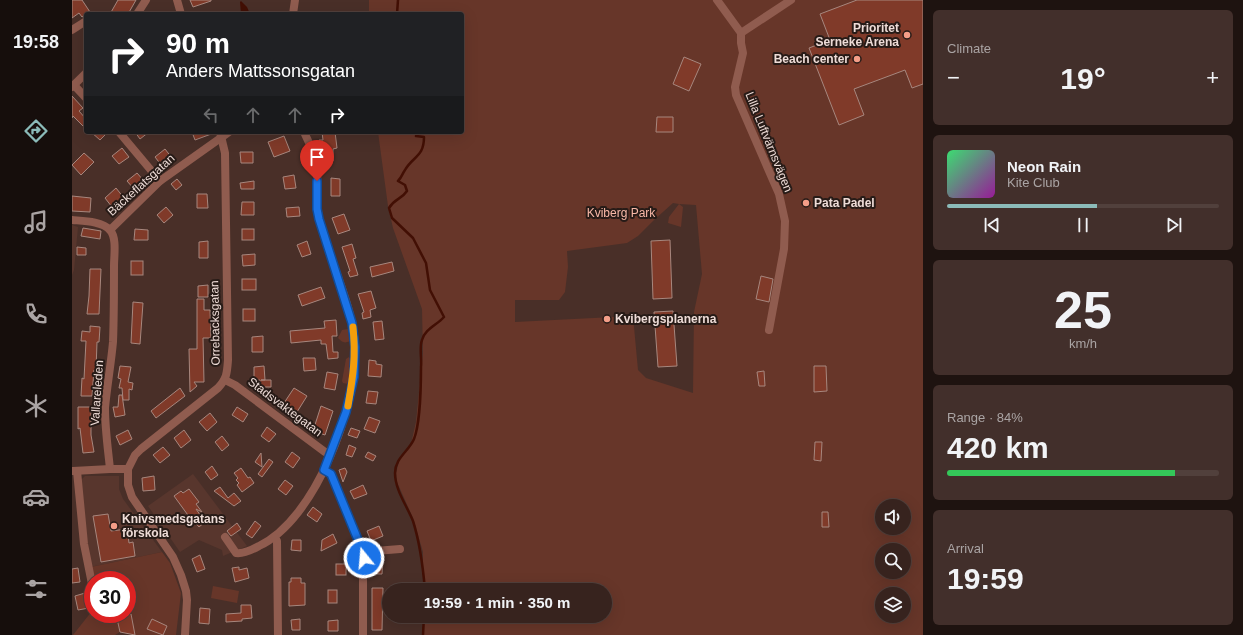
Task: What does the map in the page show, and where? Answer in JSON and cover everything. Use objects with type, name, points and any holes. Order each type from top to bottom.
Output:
[{"type":"street","points":[[138,12],[146,0]]},
{"type":"street","points":[[177,0],[180,12]]},
{"type":"street","points":[[293,12],[295,0]]},
{"type":"street","points":[[717,0],[741,33],[791,0]]},
{"type":"street","points":[[72,30],[84,22]]},
{"type":"street","name":"Lilla Luftvärnsvägen","points":[[741,33],[743,54],[735,87],[736,95],[779,194],[785,221],[784,249],[769,330]]},
{"type":"street","points":[[84,75],[73,86],[84,96]]},
{"type":"street","points":[[121,134],[160,181]]},
{"type":"street","name":"Bäckeflatsgatan","points":[[110,230],[160,181],[224,134]]},
{"type":"street","name":"Orrebacksgatan","points":[[128,469],[135,455],[141,449],[218,388],[225,380],[227,374],[228,353],[224,134]]},
{"type":"street","points":[[225,537],[238,554],[254,549],[274,538],[292,521],[306,503],[324,470],[346,412],[354,377],[355,347],[351,317],[319,219],[317,209],[317,171],[312,151],[305,134]]},
{"type":"street","points":[[72,220],[97,223],[110,230]]},
{"type":"street","name":"Vallareleden","points":[[110,230],[113,239],[114,276],[113,342],[106,408],[106,428],[110,469]]},
{"type":"street","name":"Stadsvaktegatan","points":[[225,380],[235,385],[325,452],[330,454]]},
{"type":"street","points":[[89,571],[84,544],[74,471],[128,469],[128,485],[132,497],[173,558],[181,575],[186,591],[185,635]]},
{"type":"street","points":[[324,470],[331,474],[363,552],[363,635]]},
{"type":"street","points":[[274,538],[277,541],[278,635]]},
{"type":"street","points":[[363,552],[400,549]]},
{"type":"shaded area","points":[[241,1],[247,7],[249,12],[241,12]]},
{"type":"shaded area","points":[[72,225],[78,227],[74,270],[72,275]]},
{"type":"shaded area","points":[[193,474],[247,546],[223,556],[222,550],[199,540],[180,552],[148,506]]},
{"type":"shaded area","name":"Knivsmedsgatans förskola","points":[[85,476],[119,476],[119,489],[123,499],[162,552],[91,567],[81,495],[81,480]]},
{"type":"green space","name":"Kviberg Park","points":[[369,0],[923,0],[923,635],[424,635],[424,623],[612,623],[612,583],[423,583],[423,552],[413,518],[397,482],[396,473],[400,458],[411,444],[416,422],[423,353],[422,309],[393,228],[388,206],[378,134],[464,134],[464,12],[369,12]],"holes":[[[673,203],[696,205],[702,274],[694,312],[693,393],[646,378],[638,370],[633,316],[515,322],[515,300],[559,300],[565,292],[568,267],[567,251],[627,243],[638,236]]]},
{"type":"green space","points":[[679,204],[683,207],[681,227],[668,223],[669,217]]},
{"type":"green space","points":[[348,329],[350,341],[343,342],[338,338],[342,330]]},
{"type":"green space","points":[[349,357],[351,360],[348,384],[343,383],[342,381],[346,359]]},
{"type":"green space","points":[[162,552],[170,563],[181,593],[176,635],[134,635],[120,632],[115,635],[73,635],[84,621],[84,623],[136,623],[136,571],[92,571],[91,567]]},
{"type":"green space","points":[[213,586],[239,591],[237,603],[211,598]]},
{"type":"building","points":[[72,0],[82,0],[90,12],[84,12],[84,16],[82,17],[79,13],[72,18]]},
{"type":"building","points":[[118,0],[136,0],[129,12],[111,12]]},
{"type":"building","points":[[190,0],[211,0],[211,1],[193,7]]},
{"type":"building","name":"Beach center","points":[[857,0],[923,0],[923,84],[912,88],[905,70],[854,89],[864,115],[839,125],[809,48],[830,40],[820,14]]},
{"type":"building","points":[[684,57],[701,64],[689,91],[673,84]]},
{"type":"building","points":[[72,96],[83,108],[79,111],[84,117],[84,125],[83,126],[73,116],[72,118]]},
{"type":"building","points":[[657,117],[673,117],[673,132],[656,132]]},
{"type":"building","points":[[93,134],[106,134],[100,140]]},
{"type":"building","points":[[136,134],[146,134],[140,139]]},
{"type":"building","points":[[193,134],[211,134],[195,140]]},
{"type":"building","points":[[322,134],[335,134],[337,148],[333,149],[333,161],[327,161],[327,147],[320,147],[319,140],[323,140]]},
{"type":"building","points":[[284,136],[290,151],[274,157],[268,142]]},
{"type":"building","points":[[122,148],[129,157],[119,164],[112,156]]},
{"type":"building","points":[[165,149],[172,158],[162,166],[155,157]]},
{"type":"building","points":[[240,152],[253,152],[253,163],[241,163]]},
{"type":"building","points":[[84,153],[94,162],[81,175],[72,165]]},
{"type":"building","points":[[137,173],[144,181],[134,189],[127,181]]},
{"type":"building","points":[[294,175],[296,188],[285,189],[283,177]]},
{"type":"building","points":[[331,178],[340,179],[340,196],[331,196]]},
{"type":"building","points":[[177,179],[182,185],[176,190],[171,184]]},
{"type":"building","points":[[254,181],[254,189],[241,189],[240,183]]},
{"type":"building","points":[[116,188],[124,198],[112,207],[105,198]]},
{"type":"building","points":[[197,194],[207,194],[208,208],[197,208]]},
{"type":"building","points":[[72,196],[91,198],[90,212],[72,211]]},
{"type":"building","points":[[242,202],[254,202],[254,215],[241,215]]},
{"type":"building","points":[[166,207],[173,215],[164,223],[157,215]]},
{"type":"building","points":[[299,207],[300,216],[287,217],[286,208]]},
{"type":"building","points":[[344,214],[350,230],[338,234],[332,218]]},
{"type":"building","points":[[83,228],[101,231],[100,239],[81,236]]},
{"type":"building","points":[[135,229],[148,230],[148,240],[134,240]]},
{"type":"building","points":[[242,229],[254,229],[254,240],[242,240]]},
{"type":"building","points":[[670,240],[672,298],[653,299],[651,241]]},
{"type":"building","points":[[208,241],[208,258],[199,258],[199,242]]},
{"type":"building","points":[[307,241],[311,254],[302,257],[297,245]]},
{"type":"building","points":[[352,244],[356,258],[353,259],[358,275],[350,277],[348,272],[350,271],[342,247]]},
{"type":"building","points":[[77,247],[86,248],[86,255],[77,255]]},
{"type":"building","points":[[255,254],[255,265],[243,266],[242,255]]},
{"type":"building","points":[[131,261],[143,261],[143,275],[131,275]]},
{"type":"building","points":[[392,262],[394,271],[372,277],[370,267]]},
{"type":"building","points":[[90,269],[101,269],[99,314],[87,314]]},
{"type":"building","points":[[761,276],[773,279],[769,302],[756,299]]},
{"type":"building","points":[[242,279],[256,279],[256,290],[242,290]]},
{"type":"building","points":[[208,285],[208,297],[198,297],[198,286]]},
{"type":"building","points":[[321,287],[325,298],[302,306],[298,295]]},
{"type":"building","points":[[371,291],[376,308],[370,310],[371,317],[363,319],[362,313],[364,312],[358,294]]},
{"type":"building","points":[[197,299],[204,299],[204,310],[210,310],[211,338],[203,338],[204,382],[194,382],[197,386],[190,392],[189,349],[197,349]]},
{"type":"building","points":[[133,302],[143,303],[140,344],[131,343]]},
{"type":"building","points":[[243,309],[255,309],[255,321],[243,321]]},
{"type":"building","points":[[673,311],[677,366],[658,367],[654,312]]},
{"type":"building","points":[[336,320],[337,336],[332,336],[333,352],[338,352],[338,358],[328,359],[326,344],[321,344],[321,340],[291,343],[290,331],[325,328],[324,321]]},
{"type":"building","points":[[382,321],[384,339],[375,340],[373,322]]},
{"type":"building","points":[[90,326],[100,327],[99,342],[97,342],[96,370],[94,370],[92,396],[81,396],[82,378],[84,379],[86,341],[81,341],[82,331],[90,332]]},
{"type":"building","points":[[263,336],[263,352],[252,352],[252,337]]},
{"type":"building","points":[[303,358],[315,358],[316,370],[304,371]]},
{"type":"building","points":[[369,360],[376,361],[376,364],[382,365],[381,377],[368,376]]},
{"type":"building","points":[[120,366],[131,367],[128,382],[133,383],[132,390],[129,389],[129,400],[123,400],[122,388],[119,388],[121,379],[118,378]]},
{"type":"building","points":[[264,366],[265,380],[271,380],[271,387],[260,387],[260,380],[254,381],[254,367]]},
{"type":"building","points":[[814,366],[826,366],[827,391],[814,392]]},
{"type":"building","points":[[764,371],[765,386],[759,386],[757,372]]},
{"type":"building","points":[[327,372],[338,374],[335,390],[324,388]]},
{"type":"building","points":[[180,388],[185,396],[156,418],[151,411]]},
{"type":"building","points":[[294,388],[307,396],[297,412],[284,403]]},
{"type":"building","points":[[368,391],[378,392],[376,404],[366,403]]},
{"type":"building","points":[[119,395],[122,395],[125,415],[115,417],[113,407],[118,407]]},
{"type":"building","points":[[321,406],[333,411],[325,435],[313,431]]},
{"type":"building","points":[[78,407],[91,407],[91,435],[94,452],[83,453],[80,428],[78,429]]},
{"type":"building","points":[[237,407],[248,414],[243,422],[232,415]]},
{"type":"building","points":[[210,413],[217,422],[207,431],[199,422]]},
{"type":"building","points":[[369,417],[380,421],[375,433],[364,429]]},
{"type":"building","points":[[267,427],[276,434],[269,442],[261,436]]},
{"type":"building","points":[[351,428],[360,431],[357,438],[348,435]]},
{"type":"building","points":[[128,430],[132,439],[120,445],[116,436]]},
{"type":"building","points":[[184,430],[191,440],[181,448],[174,438]]},
{"type":"building","points":[[222,436],[229,445],[222,451],[215,442]]},
{"type":"building","points":[[815,442],[822,442],[821,461],[814,460]]},
{"type":"building","points":[[349,445],[356,448],[352,457],[346,455]]},
{"type":"building","points":[[163,447],[170,455],[160,463],[153,455]]},
{"type":"building","points":[[292,452],[300,458],[293,468],[285,462]]},
{"type":"building","points":[[368,452],[376,456],[373,461],[365,457]]},
{"type":"building","points":[[261,453],[262,467],[255,462]]},
{"type":"building","points":[[269,459],[273,462],[262,477],[258,474]]},
{"type":"building","points":[[212,466],[218,475],[211,480],[205,472]]},
{"type":"building","points":[[241,468],[248,478],[250,477],[254,483],[242,492],[237,485],[239,483],[236,480],[238,478],[234,473]]},
{"type":"building","points":[[345,468],[347,472],[343,482],[339,470]]},
{"type":"building","points":[[154,476],[155,490],[143,491],[142,478]]},
{"type":"building","points":[[285,480],[293,486],[286,495],[278,489]]},
{"type":"building","points":[[363,485],[367,494],[354,499],[350,491]]},
{"type":"building","points":[[220,487],[228,498],[234,493],[241,501],[234,506],[214,491]]},
{"type":"building","points":[[189,489],[199,502],[196,504],[202,512],[196,509],[205,522],[199,527],[194,521],[193,522],[174,496],[181,491],[183,493]]},
{"type":"building","points":[[313,507],[322,514],[317,522],[307,515]]},
{"type":"building","points":[[822,512],[828,512],[829,527],[822,527]]},
{"type":"building","points":[[108,514],[111,531],[127,529],[129,543],[133,542],[135,556],[101,562],[93,516]]},
{"type":"building","points":[[255,521],[261,526],[252,538],[246,534]]},
{"type":"building","points":[[237,523],[241,529],[231,536],[227,531]]},
{"type":"building","points":[[379,526],[383,536],[371,541],[367,531]]},
{"type":"building","points":[[333,534],[337,543],[321,551],[322,540]]},
{"type":"building","points":[[292,540],[301,540],[301,551],[291,550]]},
{"type":"building","points":[[200,555],[205,569],[197,572],[192,559]]},
{"type":"building","points":[[372,559],[383,559],[382,574],[372,574]]},
{"type":"building","points":[[336,564],[346,564],[346,575],[336,575]]},
{"type":"building","points":[[239,567],[239,570],[247,568],[249,578],[235,582],[232,568]]},
{"type":"building","points":[[78,568],[80,582],[72,583],[72,569]]},
{"type":"building","points":[[291,578],[301,578],[301,583],[305,583],[305,605],[289,606],[289,582],[291,582]]},
{"type":"building","points":[[372,588],[382,588],[382,630],[372,630]]},
{"type":"building","points":[[328,590],[337,590],[337,603],[328,603]]},
{"type":"building","points":[[84,593],[84,609],[78,610],[75,596]]},
{"type":"building","points":[[241,605],[251,605],[252,618],[242,619],[242,621],[226,622],[226,614],[241,613]]},
{"type":"building","points":[[200,608],[210,609],[209,624],[199,623]]},
{"type":"building","points":[[152,619],[167,626],[163,635],[147,629]]},
{"type":"building","points":[[300,619],[300,630],[292,630],[291,620]]},
{"type":"building","points":[[338,620],[338,631],[328,631],[328,621]]},
{"type":"building","points":[[118,623],[133,623],[135,635],[120,632]]},
{"type":"waterway","points":[[397,12],[398,0]]},
{"type":"waterway","points":[[416,134],[416,136],[424,137],[424,144],[418,156],[408,165],[398,181],[405,185],[407,191],[389,208],[392,218],[413,238],[426,263],[430,290],[444,317],[428,330],[422,340],[418,424],[414,439],[397,463],[395,473],[399,492],[413,521],[418,538],[424,583]]},
{"type":"waterway","points":[[423,635],[424,623]]},
{"type":"slow traffic","points":[[348,406],[354,377],[355,347],[353,327]]},
{"type":"place","name":"Prioritet Serneke Arena","points":[[907,35]]},
{"type":"place","name":"Beach center","points":[[857,59]]},
{"type":"place","name":"Pata Padel","points":[[806,203]]},
{"type":"place","name":"Kvibergsplanerna","points":[[607,319]]},
{"type":"place","name":"Knivsmedsgatans förskola","points":[[114,526]]},
{"type":"route","points":[[317,181],[317,209],[319,219],[346,300],[352,323],[355,347],[354,377],[346,412],[324,470],[331,474],[363,552],[364,558]]}]
